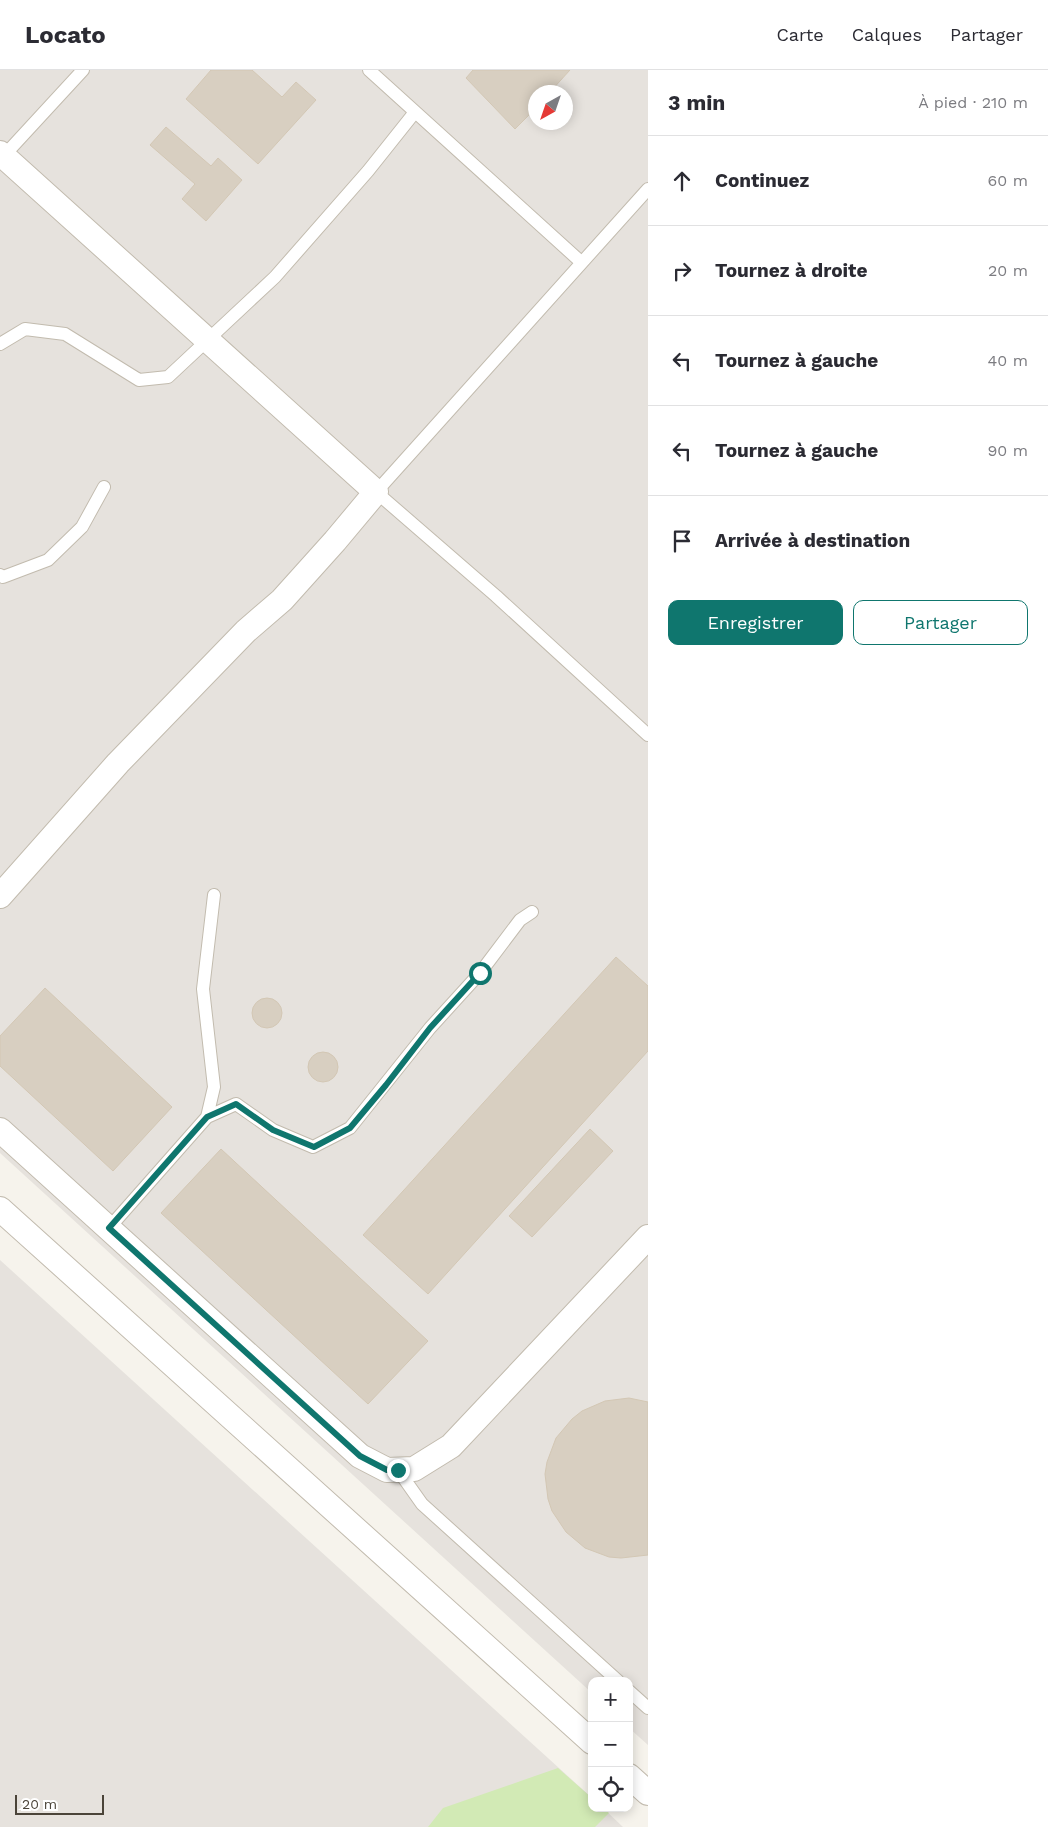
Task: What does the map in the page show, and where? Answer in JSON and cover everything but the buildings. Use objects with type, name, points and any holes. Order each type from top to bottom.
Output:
[{"type":"street","points":[[0,896],[118,763],[246,631],[282,600],[376,492],[1,157]]},
{"type":"street","points":[[0,1130],[360,1456],[387,1470],[414,1469],[451,1446],[648,1237]]},
{"type":"street","points":[[0,1209],[588,1738]]},
{"type":"street","points":[[633,1779],[648,1792]]},
{"type":"lane","points":[[1,157],[83,70]]},
{"type":"lane","points":[[369,70],[581,262]]},
{"type":"lane","points":[[0,344],[25,329],[65,334],[139,380],[168,377],[275,277],[368,171],[415,112]]},
{"type":"lane","points":[[648,189],[376,492],[496,596],[648,735]]},
{"type":"lane","points":[[0,575],[3,576],[48,560],[82,527],[104,486]]},
{"type":"lane","points":[[207,1117],[214,1087],[203,989],[214,895]]},
{"type":"lane","points":[[109,1228],[207,1117],[236,1104],[273,1130],[314,1147],[350,1128],[430,1028],[480,973],[520,920],[532,912]]},
{"type":"lane","points":[[398,1470],[422,1504],[614,1677]]},
{"type":"lane","points":[[633,1695],[648,1708]]},
{"type":"shaded area","points":[[0,70],[648,70],[648,1745],[633,1732],[633,1677],[588,1677],[588,1689],[0,1153]]},
{"type":"shaded area","points":[[0,1260],[588,1794],[588,1812],[607,1812],[623,1827],[0,1827]]},
{"type":"green space","points":[[558,1768],[588,1794],[588,1812],[609,1813],[595,1827],[428,1827],[443,1808]]},
{"type":"route","points":[[398,1470],[387,1470],[360,1456],[109,1228],[207,1117],[236,1104],[273,1130],[314,1147],[350,1128],[430,1028],[480,973]]}]
